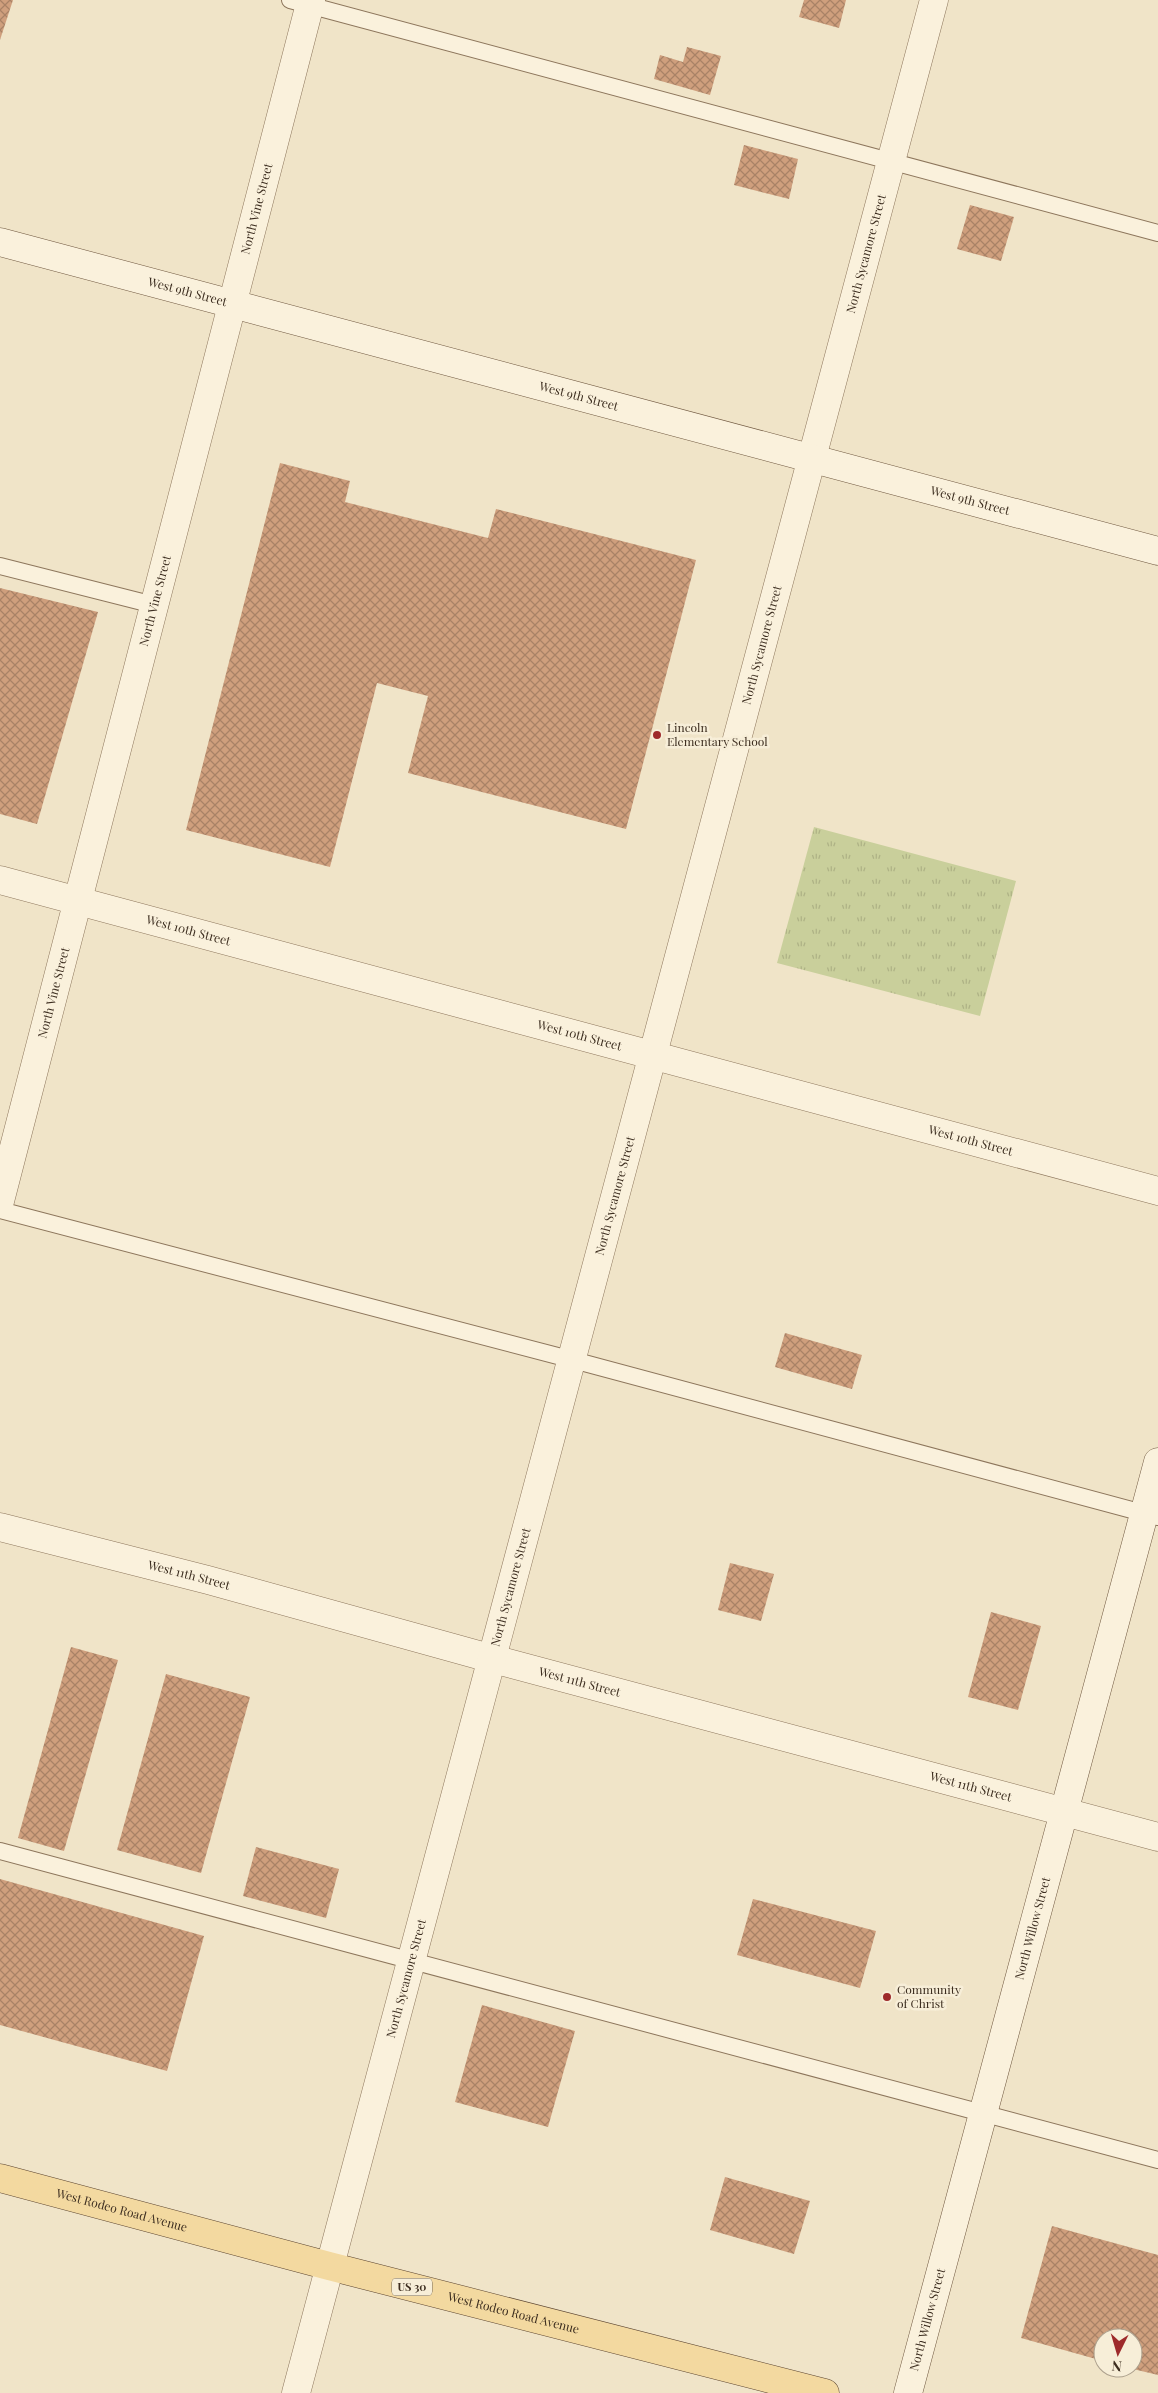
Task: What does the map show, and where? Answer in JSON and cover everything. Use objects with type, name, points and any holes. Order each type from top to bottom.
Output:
[{"type":"main road","name":"West Rodeo Road Avenue","points":[[0,2178],[330,2266],[825,2393]]},
{"type":"street","name":"North Sycamore Street","points":[[296,2393],[573,1360],[934,0]]},
{"type":"street","name":"North Vine Street","points":[[0,1201],[232,304],[303,2]]},
{"type":"street","name":"West 9th Street","points":[[0,242],[1158,551]]},
{"type":"street","name":"West 10th Street","points":[[0,880],[654,1054],[1158,1191]]},
{"type":"street","name":"North Willow Street","points":[[908,2393],[1063,1812],[1151,1515],[1158,1462]]},
{"type":"street","name":"West 11th Street","points":[[0,1527],[208,1580],[493,1659],[1158,1837]]},
{"type":"lane","points":[[303,2],[1158,233]]},
{"type":"lane","points":[[0,566],[154,605]]},
{"type":"lane","points":[[0,1210],[573,1360],[1151,1515]]},
{"type":"lane","points":[[0,1851],[983,2115],[1158,2160]]},
{"type":"green space","points":[[814,827],[1016,881],[980,1016],[777,963]]},
{"type":"building","points":[[0,0],[13,0],[0,40]]},
{"type":"building","points":[[804,0],[846,0],[839,28],[799,17]]},
{"type":"building","points":[[687,47],[721,56],[710,95],[654,79],[660,55],[683,62]]},
{"type":"building","points":[[744,145],[798,159],[789,199],[734,185]]},
{"type":"building","points":[[970,205],[1014,217],[1001,261],[957,249]]},
{"type":"building","points":[[280,463],[350,481],[345,502],[488,538],[496,509],[696,560],[626,829],[408,773],[428,696],[377,683],[330,867],[186,830]]},
{"type":"building","points":[[0,588],[98,612],[37,824],[0,814]]},
{"type":"building","points":[[785,1333],[862,1355],[852,1389],[775,1367]]},
{"type":"building","points":[[730,1563],[774,1574],[761,1621],[718,1610]]},
{"type":"building","points":[[991,1612],[1041,1626],[1018,1710],[968,1697]]},
{"type":"building","points":[[71,1647],[118,1660],[64,1851],[18,1838]]},
{"type":"building","points":[[166,1674],[250,1697],[201,1873],[117,1850]]},
{"type":"building","points":[[256,1847],[339,1869],[326,1918],[243,1896]]},
{"type":"building","points":[[0,1879],[204,1936],[167,2071],[0,2025]]},
{"type":"building","points":[[753,1899],[876,1931],[860,1988],[737,1955]]},
{"type":"building","points":[[482,2005],[575,2031],[548,2127],[455,2102]]},
{"type":"building","points":[[725,2177],[810,2201],[794,2254],[710,2230]]},
{"type":"building","points":[[1052,2226],[1158,2255],[1158,2375],[1143,2371],[1143,2328],[1093,2328],[1093,2358],[1021,2338]]},
{"type":"place","name":"Lincoln Elementary School","points":[[657,735]]},
{"type":"place","name":"Community of Christ","points":[[887,1997]]}]
